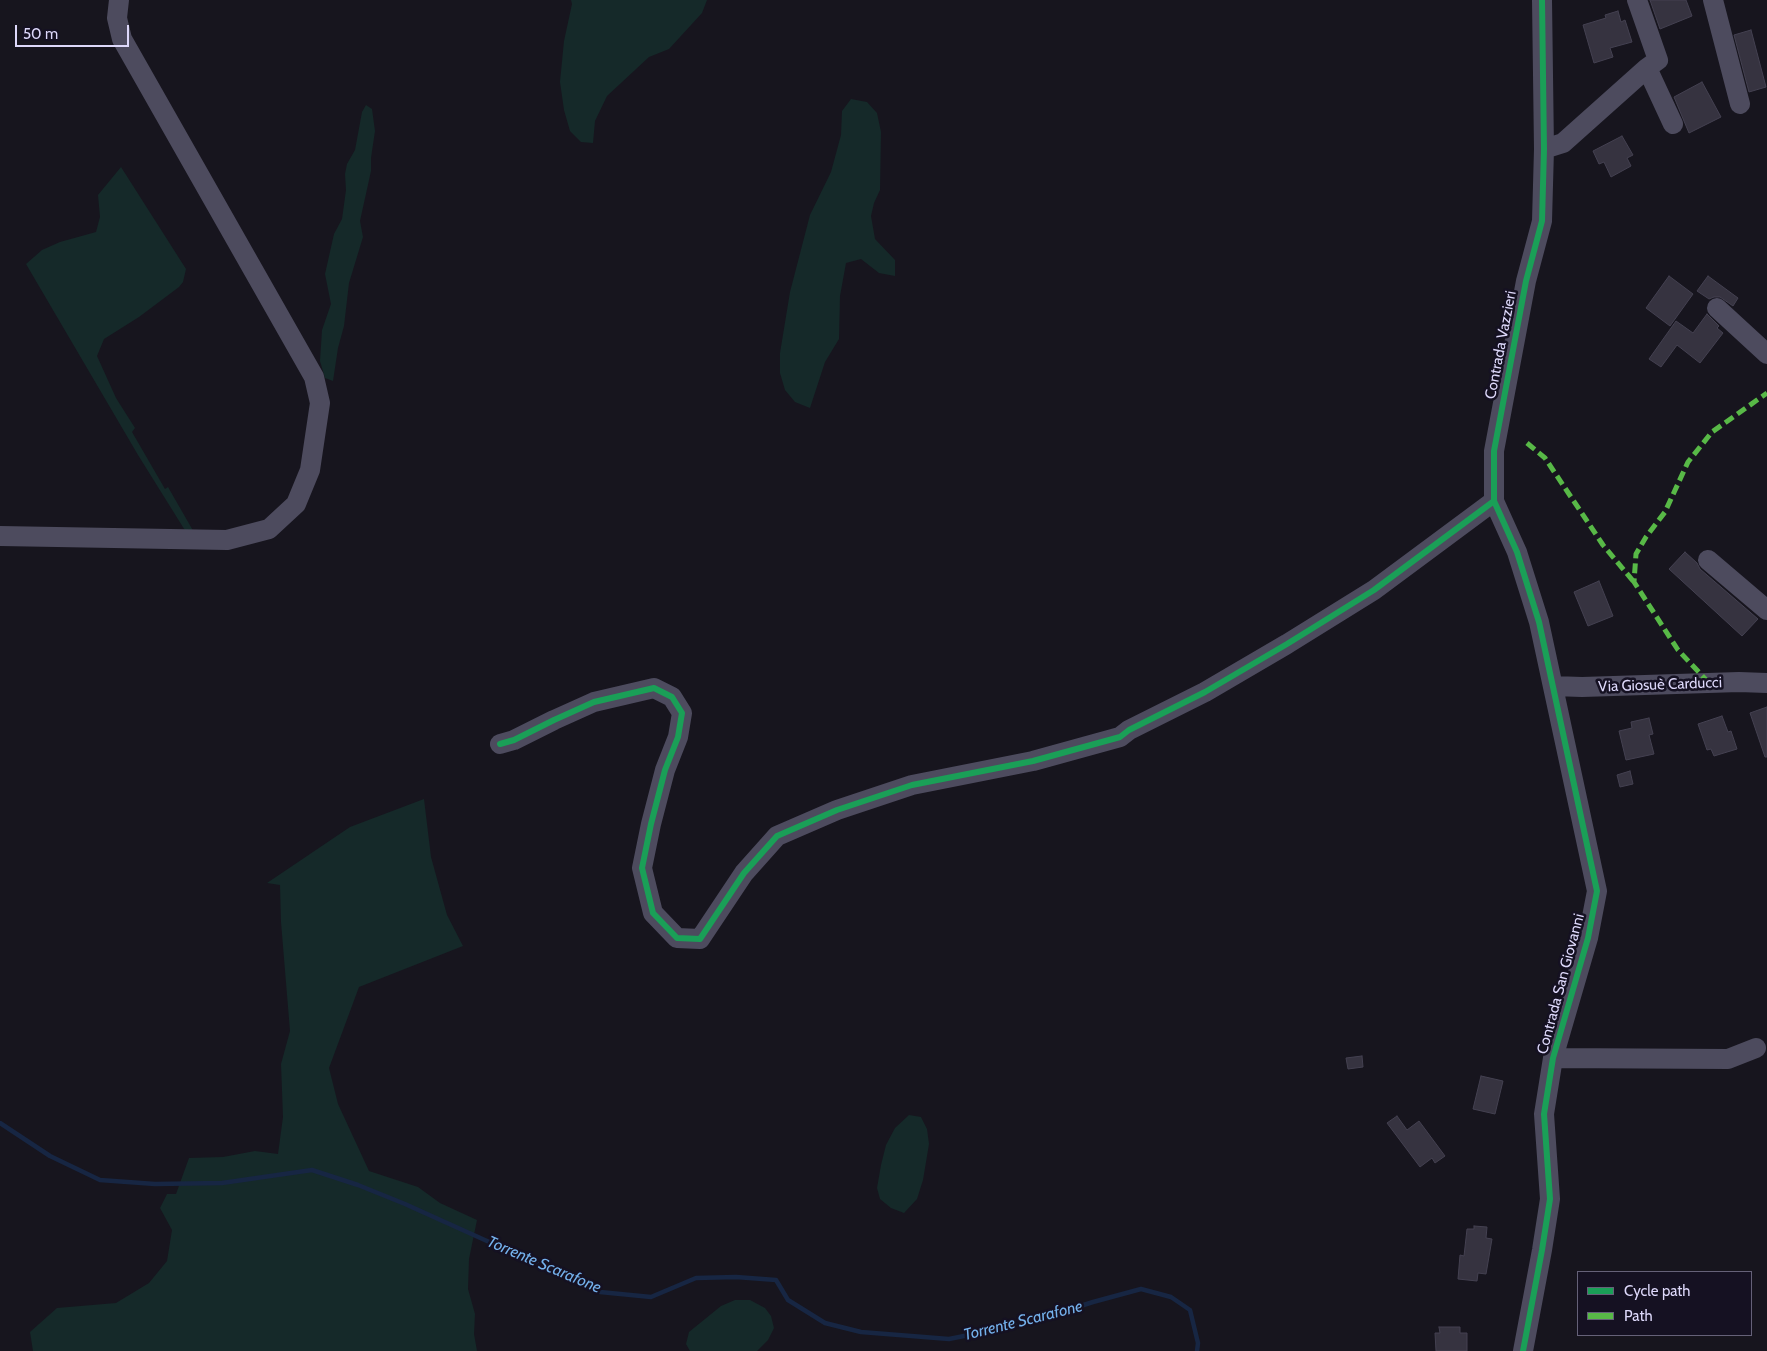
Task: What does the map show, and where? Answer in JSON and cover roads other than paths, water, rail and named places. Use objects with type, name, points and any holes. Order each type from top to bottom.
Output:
[{"type":"street","points":[[0,536],[227,540],[269,529],[296,504],[310,470],[320,403],[314,377],[122,39],[117,18],[119,0]]},
{"type":"street","name":"Contrada Vazzieri","points":[[1542,0],[1544,148],[1542,221],[1526,281],[1494,451],[1494,501],[1517,552],[1539,622],[1553,686]]},
{"type":"street","points":[[1544,148],[1563,143],[1658,60],[1637,0]]},
{"type":"street","points":[[1713,0],[1740,104]]},
{"type":"street","points":[[1647,68],[1673,124]]},
{"type":"street","points":[[1717,308],[1767,354]]},
{"type":"street","points":[[500,744],[514,740],[594,702],[654,688],[672,697],[682,713],[681,721],[678,737],[665,770],[642,868],[653,913],[677,938],[700,939],[744,873],[777,836],[837,810],[912,785],[1033,762],[1120,737],[1129,730],[1214,688],[1374,590],[1494,501]]},
{"type":"street","points":[[1708,560],[1767,610]]},
{"type":"street","name":"Via Giosuè Carducci","points":[[1553,686],[1582,687],[1739,682],[1767,684]]},
{"type":"street","name":"Contrada San Giovanni","points":[[1523,1351],[1550,1199],[1544,1114],[1553,1058],[1588,938],[1597,891],[1553,686]]},
{"type":"street","points":[[1553,1058],[1728,1059],[1756,1048]]},
{"type":"waterway","name":"Torrente Scarafone","points":[[0,1123],[50,1156],[100,1180],[155,1184],[222,1183],[312,1170],[358,1185],[405,1204],[600,1292],[651,1297],[696,1278],[736,1277],[776,1280],[788,1300],[825,1323],[861,1332],[949,1339],[1024,1324],[1141,1289],[1171,1297],[1190,1310],[1198,1343],[1197,1351]]}]
